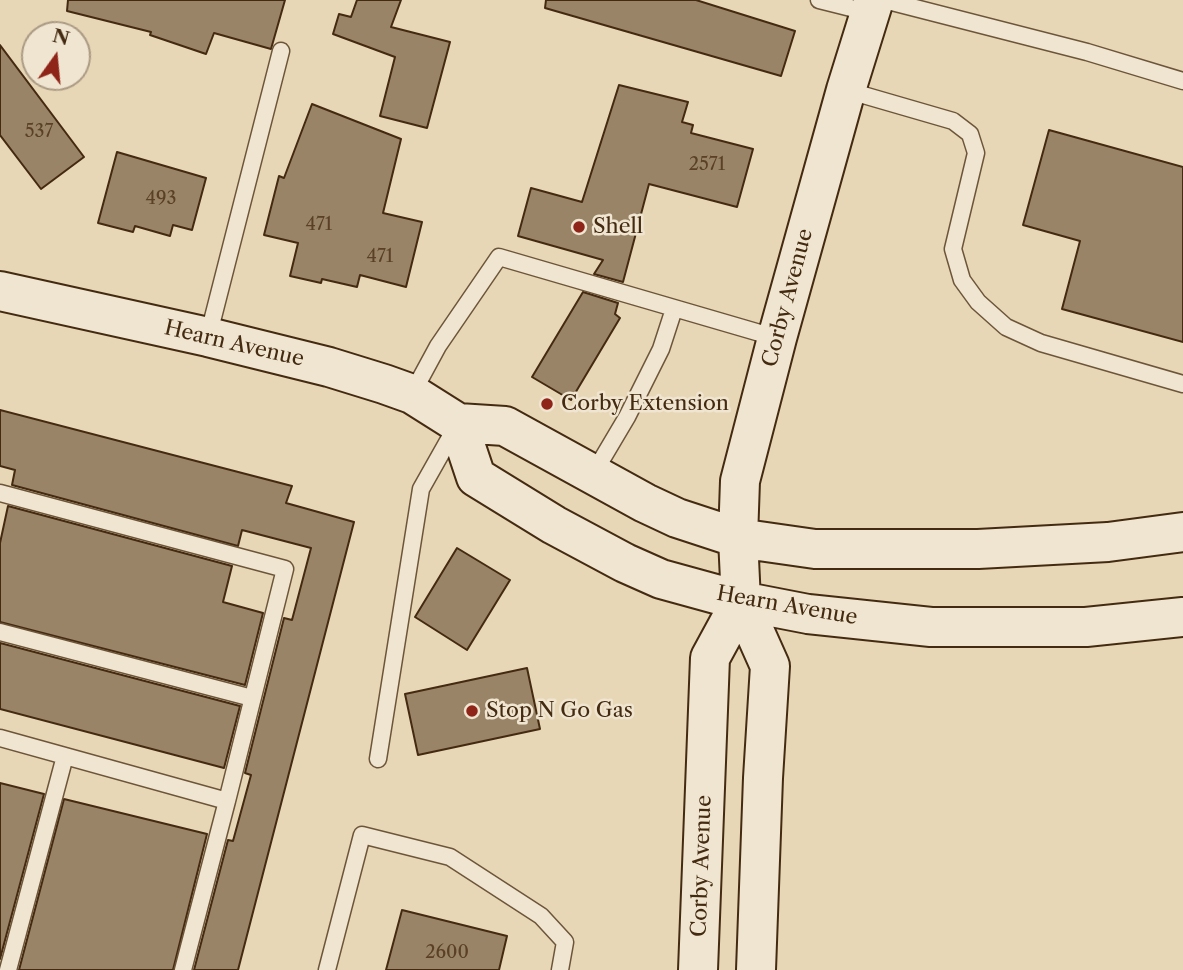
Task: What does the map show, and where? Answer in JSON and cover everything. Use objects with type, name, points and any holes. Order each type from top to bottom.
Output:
[{"type":"main road","name":"Corby Avenue","points":[[757,970],[763,778],[770,666],[741,601],[738,538],[740,481],[846,90],[876,4]]},
{"type":"main road","name":"Hearn Avenue","points":[[0,291],[329,367],[412,394],[458,423],[505,426],[592,476],[677,518],[738,538],[815,549],[978,549],[1108,542],[1183,532]]},
{"type":"main road","name":"Hearn Avenue","points":[[458,423],[476,477],[554,525],[625,563],[661,579],[741,601],[808,614],[931,627],[1086,627],[1183,617]]},
{"type":"main road","name":"Corby Avenue","points":[[698,970],[710,657],[741,601]]},
{"type":"lane","points":[[820,0],[876,4],[1087,52],[1183,81]]},
{"type":"lane","points":[[208,337],[281,51]]},
{"type":"lane","points":[[846,90],[953,121],[970,134],[976,153],[953,249],[962,281],[978,302],[1006,327],[1041,343],[1183,384]]},
{"type":"lane","points":[[412,394],[445,335],[499,257],[777,338]]},
{"type":"lane","points":[[592,476],[661,349],[674,309]]},
{"type":"lane","points":[[378,759],[421,489],[458,423]]},
{"type":"lane","points":[[0,493],[285,569],[183,970]]},
{"type":"lane","points":[[0,632],[252,698]]},
{"type":"lane","points":[[0,738],[227,802]]},
{"type":"lane","points":[[8,970],[65,756]]},
{"type":"lane","points":[[327,970],[362,835],[450,857],[541,916],[565,942],[560,970]]},
{"type":"building","points":[[68,0],[285,0],[271,49],[214,33],[206,54],[150,35],[151,32],[67,11]]},
{"type":"building","points":[[357,0],[401,0],[391,27],[450,42],[427,128],[380,116],[395,57],[333,34],[339,14],[351,17]]},
{"type":"building","points":[[546,0],[696,0],[795,31],[781,76],[545,8]]},
{"type":"building","points":[[0,45],[21,73],[21,91],[34,91],[84,157],[41,189],[0,135]]},
{"type":"building","points":[[619,85],[688,102],[682,122],[693,125],[691,133],[753,149],[737,207],[649,184],[623,282],[594,274],[603,260],[518,236],[531,188],[582,202]]},
{"type":"building","points":[[312,104],[401,139],[383,213],[422,222],[406,287],[360,275],[357,287],[322,279],[321,283],[290,276],[298,243],[264,235],[279,176],[284,178]]},
{"type":"building","points":[[1049,130],[1183,167],[1183,342],[1062,309],[1080,241],[1023,225]]},
{"type":"building","points":[[117,152],[206,178],[192,230],[173,225],[170,236],[135,226],[133,232],[98,223]]},
{"type":"building","points":[[583,292],[618,303],[615,314],[620,318],[571,400],[532,377]]},
{"type":"building","points":[[0,410],[292,486],[286,503],[354,522],[238,970],[194,970],[228,840],[233,841],[251,775],[245,773],[284,618],[292,620],[311,548],[242,530],[238,546],[12,485],[15,470],[0,466]]},
{"type":"building","points":[[8,506],[232,566],[223,602],[263,613],[245,685],[0,622],[0,543]]},
{"type":"building","points":[[457,548],[510,580],[467,650],[415,617]]},
{"type":"building","points":[[0,643],[240,706],[224,768],[0,709]]},
{"type":"building","name":"Stop N Go Gas","points":[[527,668],[540,729],[418,755],[405,694]]},
{"type":"building","points":[[0,783],[44,794],[0,959]]},
{"type":"building","points":[[64,799],[207,834],[173,970],[19,970]]},
{"type":"building","points":[[402,910],[507,936],[499,970],[386,970]]},
{"type":"place","name":"Shell","points":[[579,227]]},
{"type":"place","name":"Corby Extension","points":[[547,404]]},
{"type":"place","name":"Stop N Go Gas","points":[[472,711]]}]
